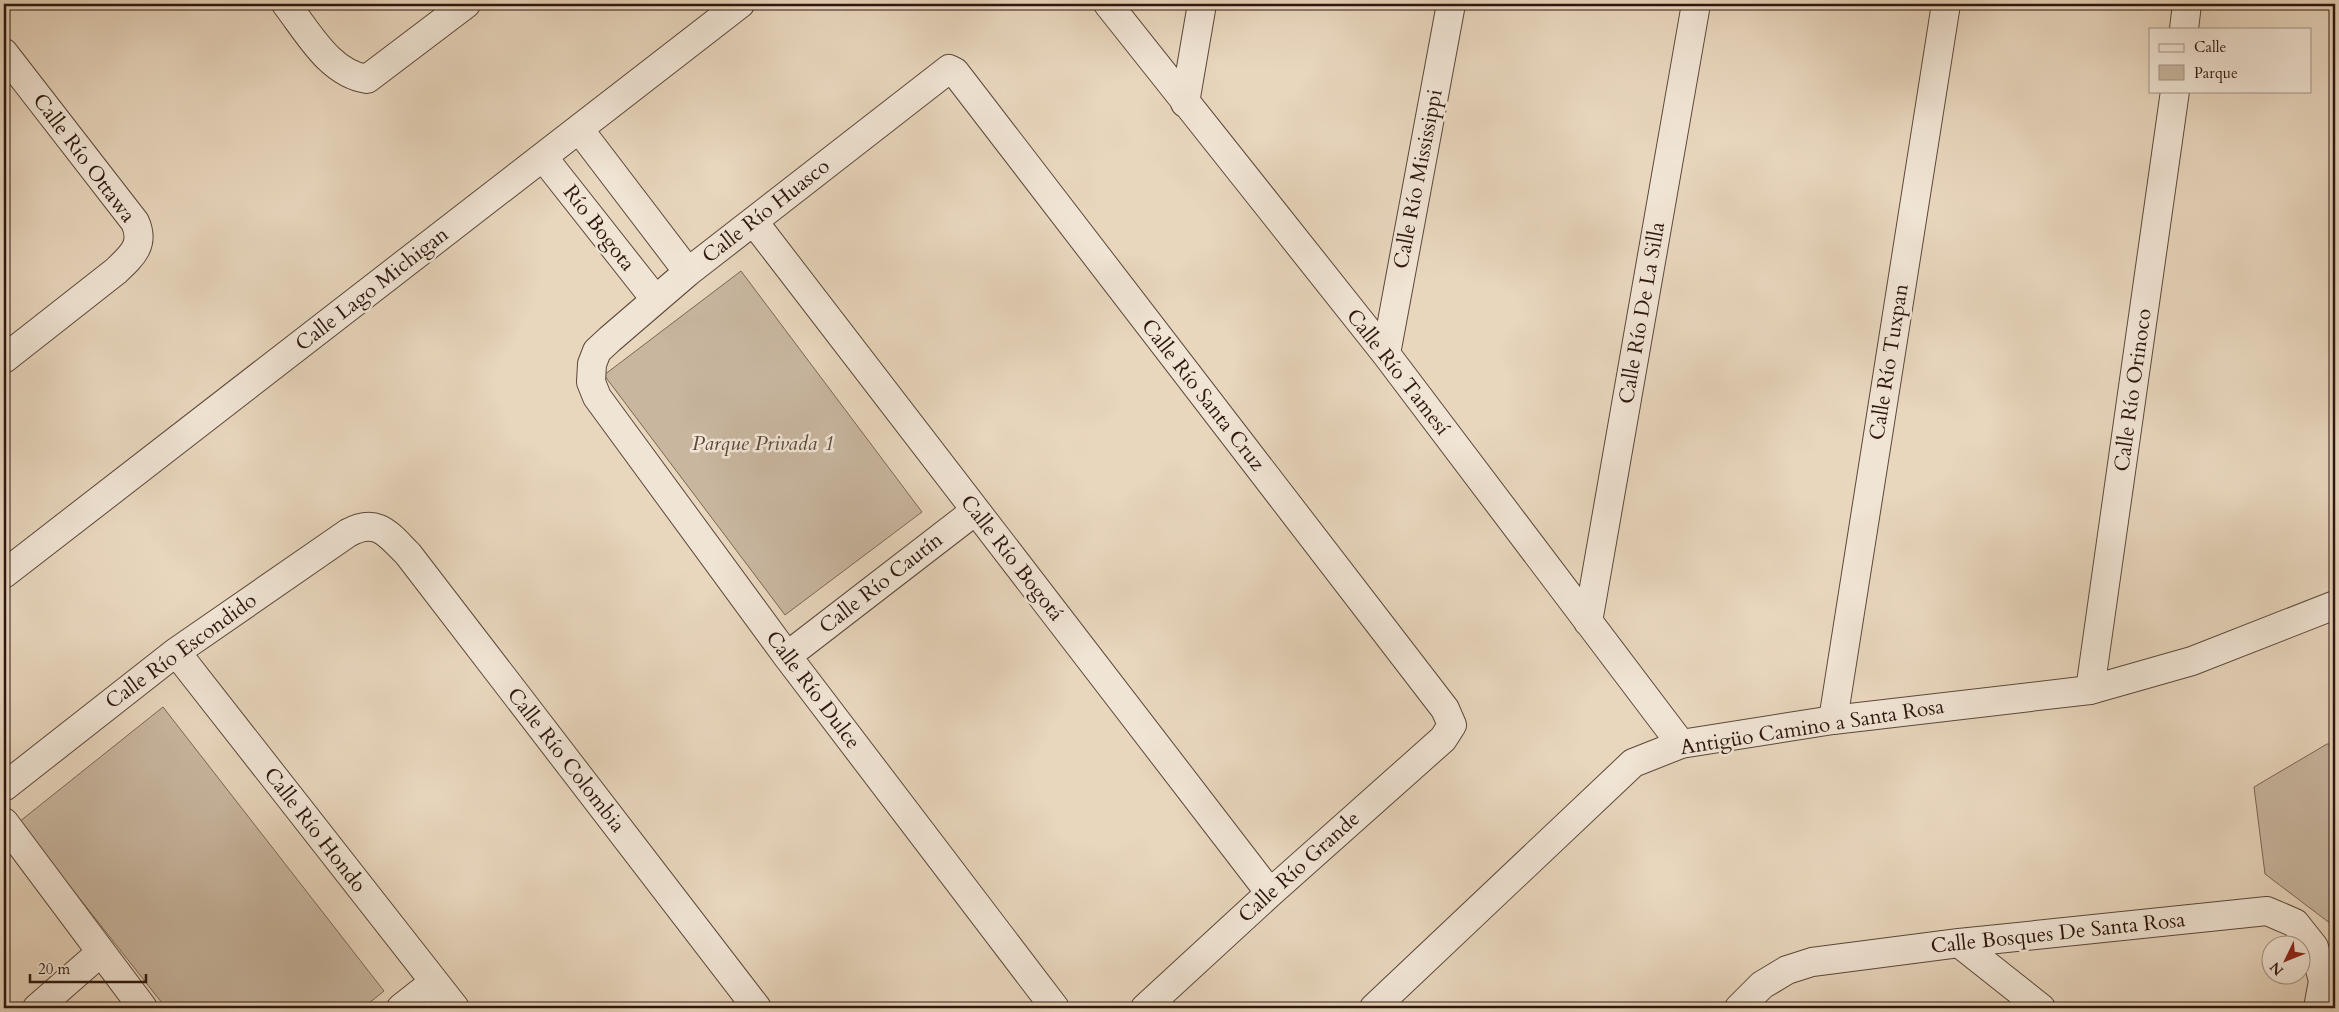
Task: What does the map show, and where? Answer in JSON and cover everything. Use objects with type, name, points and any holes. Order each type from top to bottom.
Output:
[{"type":"street","points":[[286,4],[334,64],[348,74],[367,79],[466,4]]},
{"type":"street","name":"Calle Lago Michigan","points":[[4,574],[740,4]]},
{"type":"street","name":"Calle Río Tamesí","points":[[1108,4],[1386,354],[1681,744]]},
{"type":"street","points":[[1185,103],[1202,4]]},
{"type":"street","name":"Calle Río Mississippi","points":[[1386,354],[1451,4]]},
{"type":"street","name":"Calle Río De La Silla","points":[[1588,622],[1696,4]]},
{"type":"street","name":"Calle Río Tuxpan","points":[[1832,720],[1946,4]]},
{"type":"street","points":[[2184,28],[2187,4]]},
{"type":"street","name":"Calle Río Ottawa","points":[[4,53],[135,222],[140,233],[139,242],[129,259],[4,359]]},
{"type":"street","name":"Calle Río Huasco","points":[[592,364],[597,351],[655,299],[949,69]]},
{"type":"street","name":"Calle Río Santa Cruz","points":[[949,69],[955,72],[1445,709],[1452,725]]},
{"type":"street","name":"Calle Río Orinoco","points":[[2090,690],[2175,92]]},
{"type":"street","name":"Río Bogota","points":[[579,129],[688,272]]},
{"type":"street","name":"Río Bogota","points":[[542,157],[655,299]]},
{"type":"street","name":"Calle Río Bogotá","points":[[754,222],[1270,893]]},
{"type":"street","name":"Calle Río Dulce","points":[[592,364],[591,382],[597,398],[786,656],[1055,1008]]},
{"type":"street","name":"Calle Río Cautín","points":[[786,656],[975,511]]},
{"type":"street","name":"Calle Río Escondido","points":[[4,787],[176,652],[348,533],[366,526]]},
{"type":"street","name":"Calle Río Colombia","points":[[366,526],[378,527],[387,532],[408,554],[757,1008]]},
{"type":"street","name":"Antigüo Camino a Santa Rosa","points":[[1374,1008],[1633,763],[1681,744],[1832,720],[2090,690],[2192,661],[2335,604]]},
{"type":"street","name":"Calle Río Hondo","points":[[176,652],[454,1008]]},
{"type":"street","name":"Calle Río Grande","points":[[1144,1008],[1443,739],[1452,725]]},
{"type":"street","points":[[4,822],[100,953],[134,1005]]},
{"type":"street","name":"Calle Bosques De Santa Rosa","points":[[1739,1008],[1762,985],[1787,970],[1812,962],[1959,943],[2267,911],[2296,923],[2314,947],[2323,981],[2318,1008]]},
{"type":"street","points":[[1959,943],[2041,1008]]},
{"type":"street","points":[[37,1008],[100,953]]},
{"type":"street","points":[[401,1008],[434,982]]},
{"type":"green space","name":"Parque Privada 1","points":[[741,271],[922,512],[785,615],[604,375]]},
{"type":"green space","points":[[163,707],[384,991],[363,1008],[166,1008],[19,822]]},
{"type":"green space","points":[[2327,744],[2335,744],[2335,927],[2265,874],[2254,787]]}]
